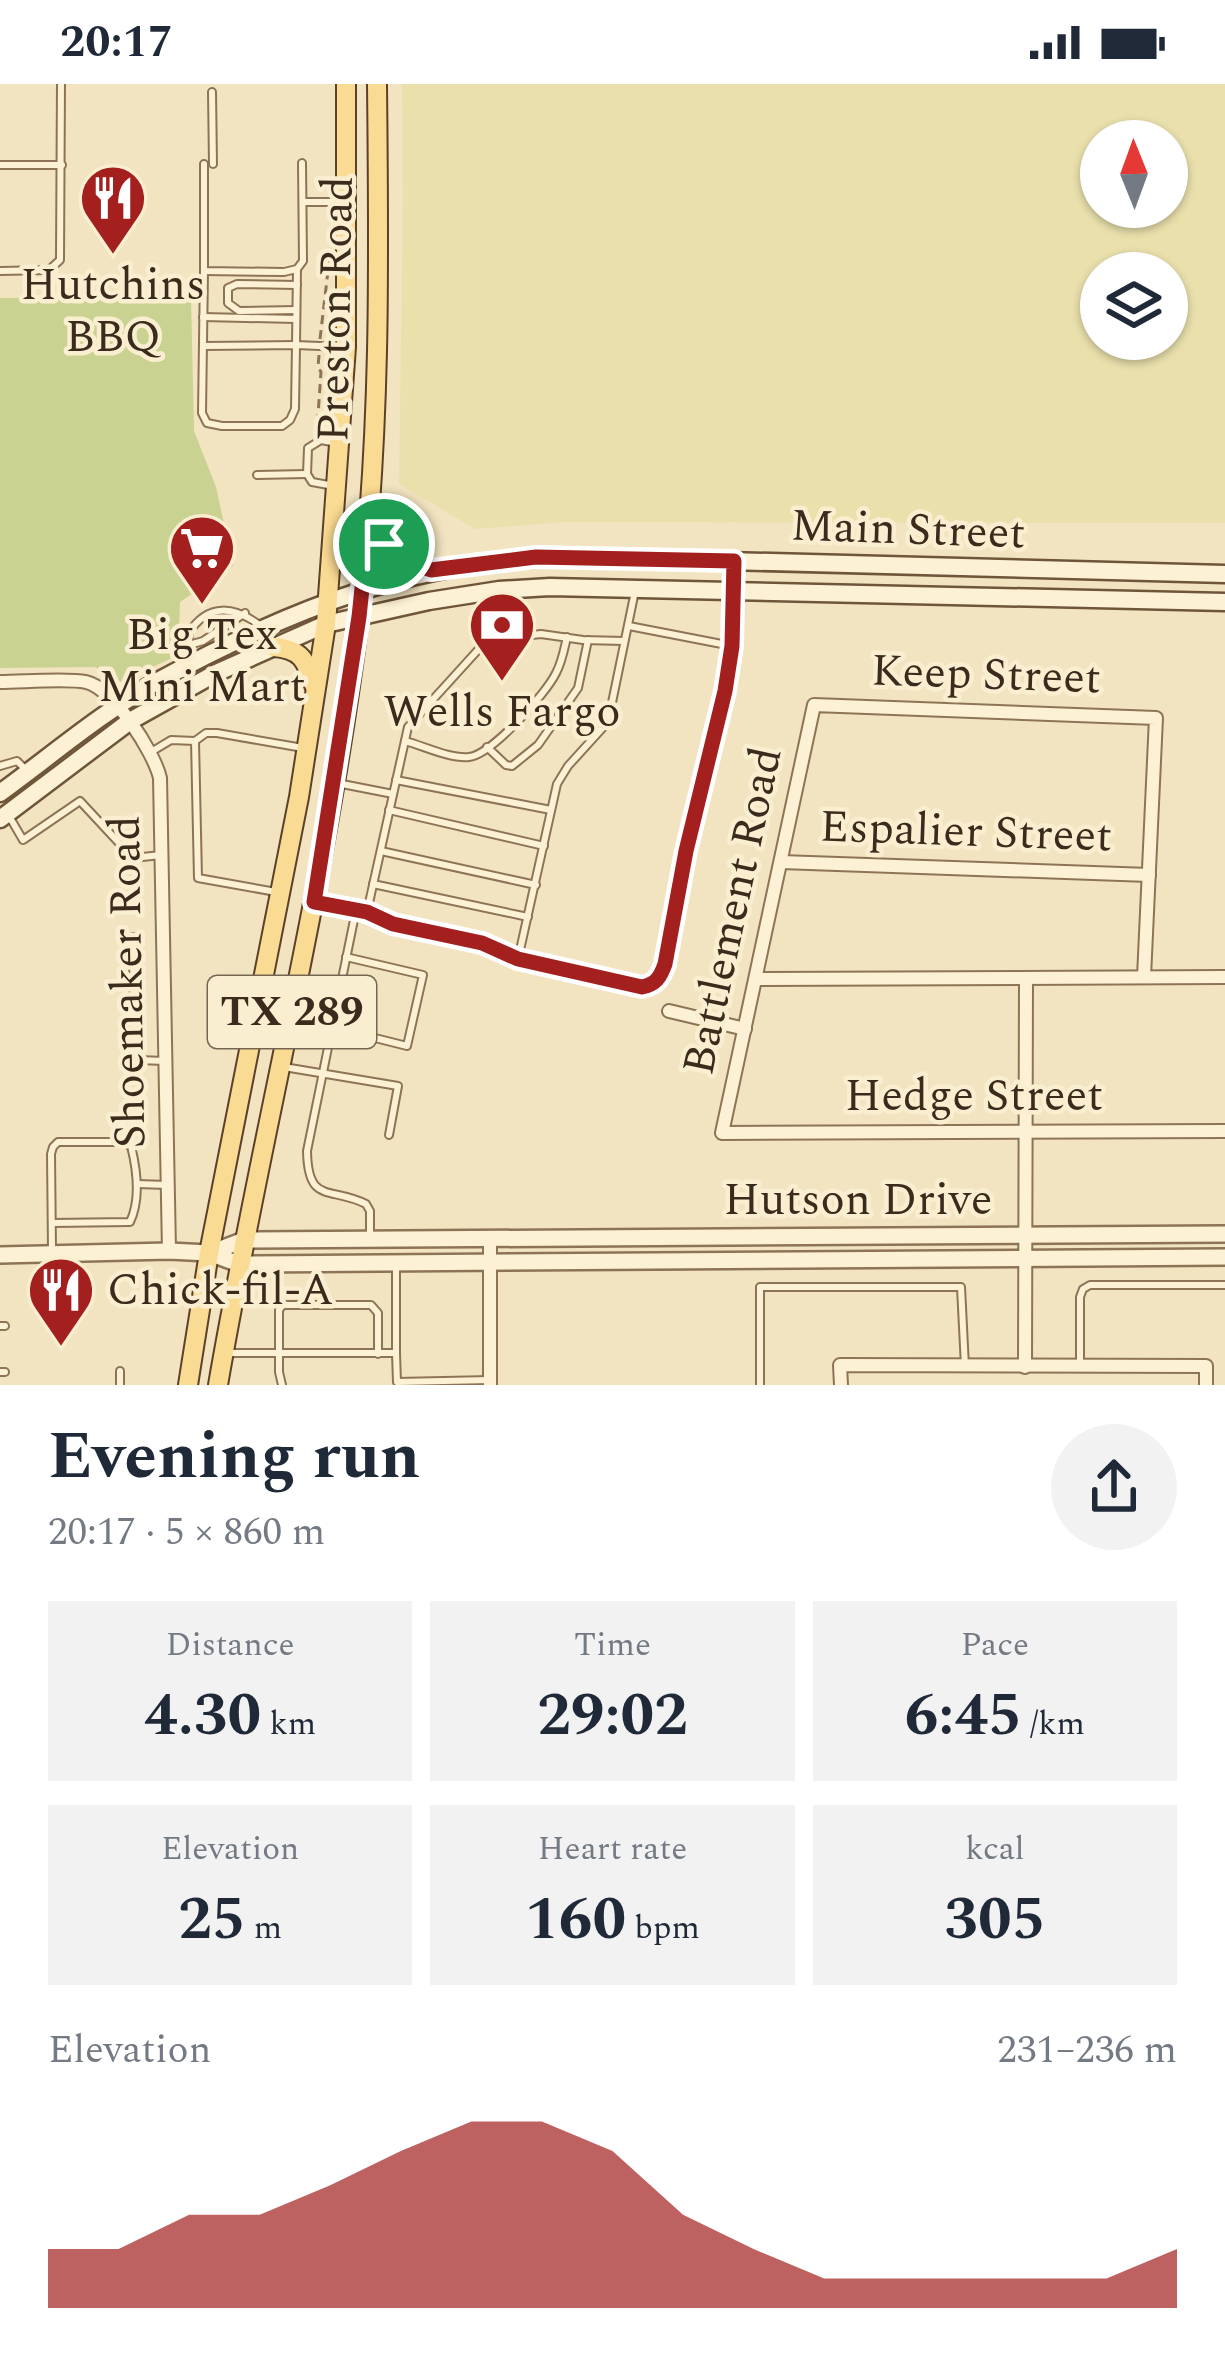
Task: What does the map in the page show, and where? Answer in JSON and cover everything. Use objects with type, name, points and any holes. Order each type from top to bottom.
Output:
[{"type":"main road","name":"Preston Road","points":[[188,1385],[326,624],[338,487],[331,442],[346,347],[346,84]]},
{"type":"main road","name":"Preston Road","points":[[218,1385],[314,902],[359,617],[370,511],[379,324],[377,84]]},
{"type":"main road","points":[[347,202],[379,201]]},
{"type":"main road","points":[[370,511],[389,550],[431,570]]},
{"type":"main road","name":"Main Street","points":[[0,794],[124,714],[216,673],[328,600],[431,570],[536,557],[1225,574]]},
{"type":"main road","points":[[733,591],[734,561]]},
{"type":"main road","name":"Main Street","points":[[4,816],[155,682],[194,664],[326,624],[499,590],[635,588],[1225,602]]},
{"type":"main road","points":[[270,638],[298,653],[316,690]]},
{"type":"main road","points":[[279,893],[314,902]]},
{"type":"street","points":[[0,682],[90,682],[124,714]]},
{"type":"street","name":"Keep Street","points":[[814,705],[1156,718],[1149,874]]},
{"type":"street","name":"Battlement Road","points":[[722,1133],[814,705]]},
{"type":"street","name":"Shoemaker Road","points":[[124,714],[150,752],[160,778],[169,1251]]},
{"type":"street","name":"Espalier Street","points":[[781,862],[1149,874]]},
{"type":"street","points":[[1144,977],[1149,874]]},
{"type":"street","points":[[756,979],[1225,977]]},
{"type":"street","points":[[1025,1367],[1026,978]]},
{"type":"street","points":[[669,1011],[745,1029]]},
{"type":"street","name":"Hedge Street","points":[[722,1133],[1225,1131]]},
{"type":"street","name":"Hutson Drive","points":[[209,1253],[244,1240],[1225,1234]]},
{"type":"street","points":[[663,1235],[665,1261]]},
{"type":"street","points":[[490,1238],[490,1383]]},
{"type":"street","points":[[0,1255],[209,1253]]},
{"type":"street","name":"Hutson Drive","points":[[209,1253],[239,1264],[1225,1257]]},
{"type":"street","points":[[841,1385],[840,1365],[1205,1366],[1206,1385]]},
{"type":"lane","points":[[0,271],[50,270],[62,254],[61,84]]},
{"type":"lane","points":[[212,92],[203,317],[202,413],[207,423],[282,426],[295,409],[297,269],[303,261],[302,163]]},
{"type":"lane","points":[[0,165],[62,165]]},
{"type":"lane","points":[[303,202],[347,202]]},
{"type":"lane","points":[[204,271],[297,269]]},
{"type":"lane","points":[[296,314],[238,310],[228,303],[228,291],[237,284],[297,285]]},
{"type":"lane","points":[[203,317],[296,314]]},
{"type":"lane","points":[[203,346],[346,347]]},
{"type":"lane","points":[[331,442],[308,448],[307,474],[313,482],[338,487]]},
{"type":"lane","points":[[257,475],[307,474]]},
{"type":"lane","points":[[518,959],[560,777],[608,722],[635,588]]},
{"type":"lane","points":[[314,902],[492,946],[518,959],[642,987],[652,985],[665,964],[686,851],[725,691],[733,591]]},
{"type":"lane","points":[[194,664],[188,634],[196,622],[222,610],[245,614],[270,638]]},
{"type":"lane","points":[[189,645],[245,614]]},
{"type":"lane","points":[[628,625],[732,646]]},
{"type":"lane","points":[[367,912],[411,722],[487,640],[541,634],[624,641]]},
{"type":"lane","points":[[405,741],[466,758],[478,754],[547,688],[559,668],[567,638]]},
{"type":"lane","points":[[487,748],[512,766],[538,745],[578,688],[588,640]]},
{"type":"lane","points":[[150,752],[171,740],[195,741],[206,733],[307,748]]},
{"type":"lane","points":[[195,741],[198,878],[279,893]]},
{"type":"lane","points":[[0,766],[17,761],[28,772]]},
{"type":"lane","points":[[396,779],[551,810]]},
{"type":"lane","points":[[334,782],[393,794]]},
{"type":"lane","points":[[4,816],[23,840],[80,801],[133,857],[162,855]]},
{"type":"lane","points":[[389,810],[544,847]]},
{"type":"lane","points":[[381,851],[536,886]]},
{"type":"lane","points":[[373,884],[529,917]]},
{"type":"lane","points":[[356,910],[307,1151],[308,1172],[321,1192],[366,1204],[370,1239]]},
{"type":"lane","points":[[133,937],[134,1048],[138,1060],[165,1061]]},
{"type":"lane","points":[[331,1027],[407,1046],[423,975],[346,957]]},
{"type":"lane","points":[[280,1066],[398,1087],[389,1135]]},
{"type":"lane","points":[[52,1223],[130,1222],[137,1184],[131,1146],[58,1142],[52,1147],[52,1154],[52,1223],[52,1254]]},
{"type":"lane","points":[[137,1184],[167,1185]]},
{"type":"lane","points":[[396,1262],[396,1383],[490,1383]]},
{"type":"lane","points":[[1081,1367],[1081,1297],[1090,1285],[1225,1285]]},
{"type":"lane","points":[[760,1385],[760,1287],[962,1286],[964,1367]]},
{"type":"lane","points":[[282,1385],[279,1310],[283,1305],[371,1305],[376,1308],[378,1354]]},
{"type":"lane","points":[[224,1353],[397,1354]]},
{"type":"lane","points":[[120,1371],[120,1385]]},
{"type":"path","points":[[331,249],[318,368],[318,415],[331,442]]},
{"type":"shaded area","points":[[402,84],[1225,84],[1225,523],[563,522],[475,529],[399,484]]},
{"type":"green space","points":[[191,297],[194,431],[216,487],[233,566],[180,602],[178,655],[121,682],[95,667],[0,668],[0,298]]},
{"type":"place","name":"Hutchins BBQ","points":[[113,257]]},
{"type":"place","name":"Big Tex Mini Mart","points":[[202,607]]},
{"type":"place","name":"Wells Fargo","points":[[502,684]]},
{"type":"place","name":"Chick-fil-A","points":[[61,1349]]},
{"type":"route","points":[[370,511],[384,544],[405,561],[431,570],[536,557],[734,561],[732,646],[725,691],[686,851],[665,964],[652,985],[642,987],[518,959],[482,943],[314,902],[359,617],[370,511]]}]
